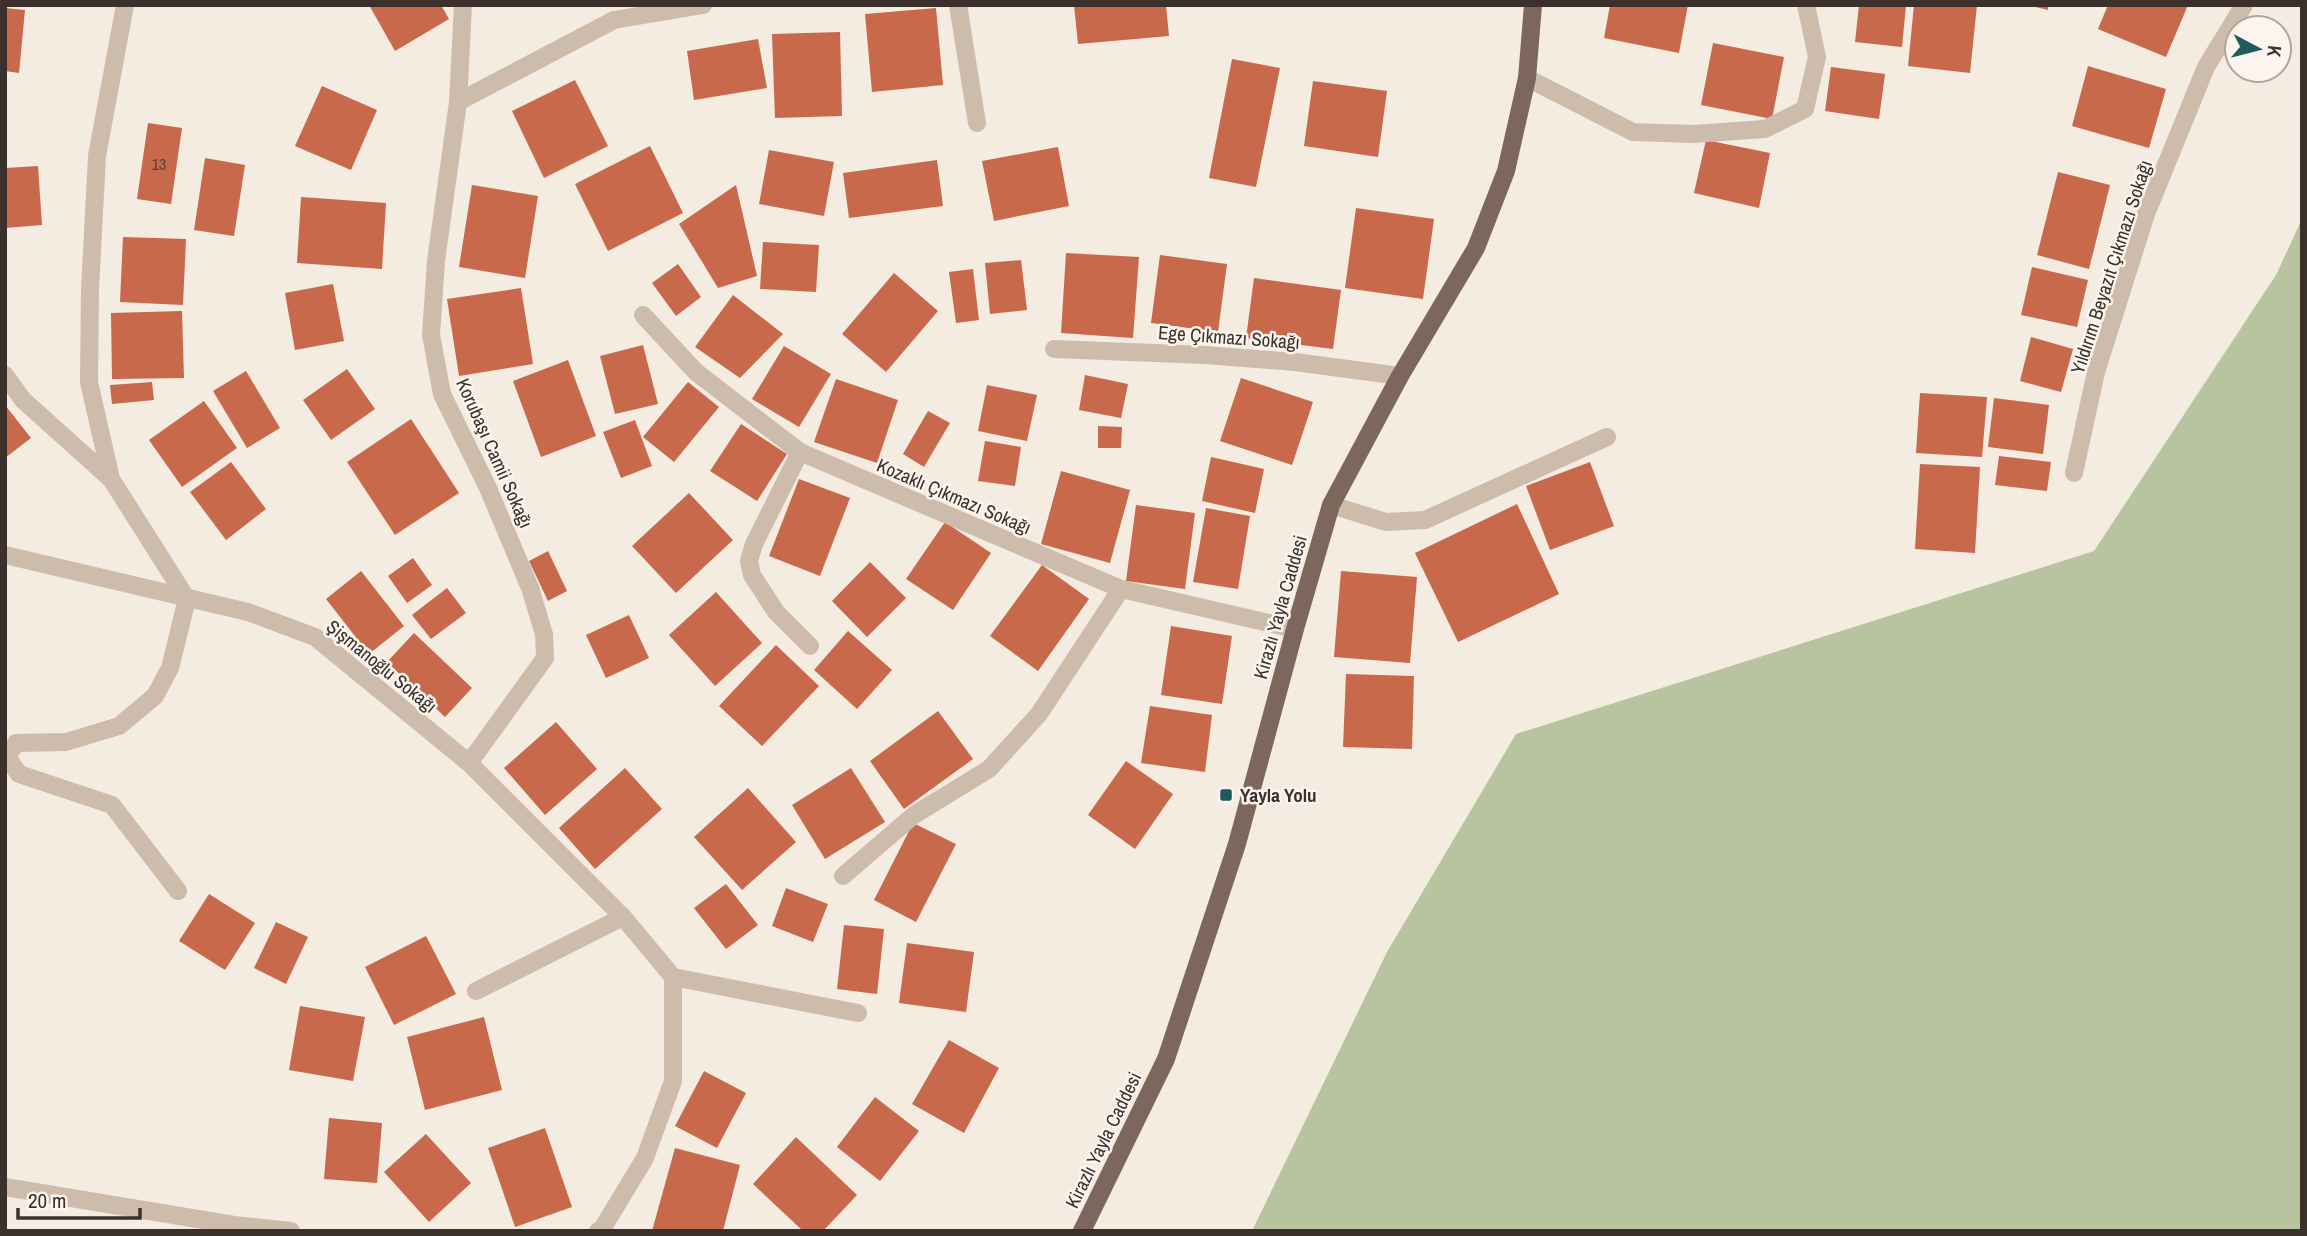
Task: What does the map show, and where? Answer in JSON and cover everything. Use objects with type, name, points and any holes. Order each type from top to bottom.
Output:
[{"type":"main road","name":"Kirazlı Yayla Caddesi","points":[[1082,1231],[1166,1059],[1237,844],[1331,505],[1400,376],[1476,248],[1506,171],[1527,78],[1533,5]]},
{"type":"street","points":[[111,479],[89,382],[90,289],[97,156],[125,5]]},
{"type":"street","name":"Korubaşı Camii Sokağı","points":[[463,5],[458,102],[436,261],[431,335],[442,394],[488,488],[530,588],[544,634],[545,657],[469,764]]},
{"type":"street","points":[[458,102],[614,20],[703,5]]},
{"type":"street","points":[[958,5],[977,123]]},
{"type":"street","points":[[1527,78],[1633,132],[1693,134],[1765,129],[1805,109],[1817,57],[1806,5]]},
{"type":"street","name":"Yıldırım Beyazıt Çıkmazı Sokağı","points":[[2074,473],[2096,372],[2147,214],[2206,67],[2244,5]]},
{"type":"street","name":"Kozaklı Çıkmazı Sokağı","points":[[643,315],[696,372],[800,452],[1121,589],[1295,629]]},
{"type":"street","name":"Ege Çıkmazı Sokağı","points":[[1055,349],[1270,360],[1400,376]]},
{"type":"street","points":[[5,375],[23,400],[111,479],[187,599],[170,668],[155,696],[119,726],[66,742],[16,743],[7,757],[19,774],[112,805],[178,891]]},
{"type":"street","points":[[1331,505],[1387,522],[1425,520],[1607,436]]},
{"type":"street","points":[[800,452],[754,544],[749,561],[752,575],[776,612],[810,646]]},
{"type":"street","name":"Şişmanoğlu Sokağı","points":[[6,555],[248,612],[315,637],[469,764],[623,917],[673,977]]},
{"type":"street","points":[[843,876],[914,815],[989,769],[1039,714],[1121,589]]},
{"type":"street","points":[[476,991],[623,917]]},
{"type":"street","points":[[598,1231],[602,1229],[645,1158],[673,1081],[673,977],[858,1013]]},
{"type":"street","points":[[5,1187],[292,1231]]},
{"type":"green space","points":[[2302,219],[2302,1231],[1252,1231],[1387,952],[1516,734],[2094,551],[2276,275]]},
{"type":"building","points":[[369,5],[441,5],[449,19],[395,51]]},
{"type":"building","points":[[1074,5],[1166,5],[1169,36],[1078,44]]},
{"type":"building","points":[[1610,5],[1688,5],[1679,53],[1604,38]]},
{"type":"building","points":[[1859,5],[1906,5],[1902,47],[1855,42]]},
{"type":"building","points":[[1914,5],[1977,5],[1970,73],[1908,66]]},
{"type":"building","points":[[2027,5],[2048,5],[2048,10]]},
{"type":"building","points":[[2108,5],[2188,5],[2166,57],[2098,29]]},
{"type":"building","points":[[5,8],[25,10],[19,73],[5,71]]},
{"type":"building","points":[[936,8],[943,85],[872,92],[865,14]]},
{"type":"building","points":[[840,32],[842,116],[775,118],[772,34]]},
{"type":"building","points":[[758,39],[767,88],[694,100],[687,51]]},
{"type":"building","points":[[1713,43],[1784,57],[1772,119],[1701,105]]},
{"type":"building","points":[[1232,59],[1280,68],[1256,187],[1209,178]]},
{"type":"building","points":[[2088,66],[2166,89],[2149,148],[2072,126]]},
{"type":"building","points":[[1831,67],[1885,74],[1879,119],[1825,111]]},
{"type":"building","points":[[575,80],[608,146],[544,178],[512,111]]},
{"type":"building","points":[[1313,81],[1387,91],[1378,157],[1304,146]]},
{"type":"building","points":[[322,86],[377,110],[351,170],[295,146]]},
{"type":"building","points":[[148,123],[182,128],[171,204],[137,199]]},
{"type":"building","points":[[1706,140],[1770,153],[1759,208],[1694,193]]},
{"type":"building","points":[[650,146],[683,213],[608,251],[575,184]]},
{"type":"building","points":[[1058,147],[1069,206],[994,221],[982,161]]},
{"type":"building","points":[[769,150],[834,162],[824,216],[759,204]]},
{"type":"building","points":[[205,158],[245,165],[234,236],[194,230]]},
{"type":"building","points":[[937,160],[943,206],[849,218],[843,173]]},
{"type":"building","points":[[38,166],[42,225],[5,228],[5,168]]},
{"type":"building","points":[[2058,172],[2110,185],[2089,269],[2037,255]]},
{"type":"building","points":[[472,185],[538,196],[525,278],[459,267]]},
{"type":"building","points":[[736,185],[757,276],[718,288],[679,224]]},
{"type":"building","points":[[301,197],[386,203],[382,269],[297,263]]},
{"type":"building","points":[[1356,208],[1434,219],[1423,299],[1345,288]]},
{"type":"building","points":[[123,237],[186,239],[183,305],[120,302]]},
{"type":"building","points":[[763,242],[819,245],[816,292],[760,289]]},
{"type":"building","points":[[1066,253],[1139,257],[1133,338],[1061,333]]},
{"type":"building","points":[[1160,255],[1227,264],[1218,332],[1151,323]]},
{"type":"building","points":[[1021,260],[1027,310],[990,314],[985,263]]},
{"type":"building","points":[[678,264],[701,297],[676,316],[652,283]]},
{"type":"building","points":[[2032,267],[2088,280],[2077,327],[2021,315]]},
{"type":"building","points":[[973,269],[979,320],[956,323],[949,272]]},
{"type":"building","points":[[894,273],[938,311],[886,372],[842,334]]},
{"type":"building","points":[[1254,278],[1341,290],[1333,349],[1246,338]]},
{"type":"building","points":[[333,284],[344,341],[295,350],[285,293]]},
{"type":"building","points":[[521,288],[533,364],[459,376],[447,299]]},
{"type":"building","points":[[733,295],[783,334],[740,378],[695,347]]},
{"type":"building","points":[[182,311],[184,378],[112,379],[111,313]]},
{"type":"building","points":[[2031,337],[2073,349],[2061,392],[2020,381]]},
{"type":"building","points":[[643,345],[658,404],[615,414],[600,356]]},
{"type":"building","points":[[784,346],[831,374],[799,427],[752,399]]},
{"type":"building","points":[[568,360],[596,436],[541,457],[513,381]]},
{"type":"building","points":[[347,369],[375,409],[331,440],[303,400]]},
{"type":"building","points":[[246,371],[280,428],[247,448],[213,391]]},
{"type":"building","points":[[1085,375],[1128,384],[1121,418],[1079,410]]},
{"type":"building","points":[[1241,378],[1313,402],[1292,465],[1220,441]]},
{"type":"building","points":[[836,379],[898,400],[877,463],[814,442]]},
{"type":"building","points":[[152,382],[154,400],[112,404],[110,385]]},
{"type":"building","points":[[688,382],[719,407],[674,462],[643,437]]},
{"type":"building","points":[[987,385],[1037,395],[1027,441],[978,431]]},
{"type":"building","points":[[1920,393],[1987,397],[1982,457],[1916,453]]},
{"type":"building","points":[[1994,398],[2049,405],[2043,454],[1988,447]]},
{"type":"building","points":[[204,401],[237,448],[182,487],[149,440]]},
{"type":"building","points":[[5,405],[31,438],[5,458]]},
{"type":"building","points":[[928,411],[950,423],[924,467],[903,454]]},
{"type":"building","points":[[411,419],[459,493],[395,535],[347,462]]},
{"type":"building","points":[[635,420],[652,466],[621,478],[603,432]]},
{"type":"building","points":[[741,424],[787,454],[757,501],[710,471]]},
{"type":"building","points":[[1098,426],[1122,427],[1121,448],[1098,448]]},
{"type":"building","points":[[985,441],[1021,447],[1015,486],[978,481]]},
{"type":"building","points":[[1999,456],[2051,462],[2047,491],[1995,485]]},
{"type":"building","points":[[1211,457],[1264,469],[1255,513],[1202,501]]},
{"type":"building","points":[[231,462],[266,509],[226,540],[190,492]]},
{"type":"building","points":[[1590,462],[1614,526],[1550,550],[1526,486]]},
{"type":"building","points":[[1920,464],[1980,467],[1975,553],[1915,549]]},
{"type":"building","points":[[1061,471],[1130,490],[1110,563],[1041,544]]},
{"type":"building","points":[[799,479],[850,498],[820,576],[769,556]]},
{"type":"building","points":[[689,493],[733,540],[676,593],[632,546]]},
{"type":"building","points":[[1517,504],[1559,594],[1458,642],[1415,553]]},
{"type":"building","points":[[1136,505],[1195,513],[1185,589],[1126,581]]},
{"type":"building","points":[[1206,508],[1250,516],[1238,589],[1193,582]]},
{"type":"building","points":[[945,522],[991,553],[953,610],[906,579]]},
{"type":"building","points":[[548,551],[567,591],[548,601],[529,561]]},
{"type":"building","points":[[413,558],[432,585],[407,603],[388,576]]},
{"type":"building","points":[[870,562],[906,598],[867,637],[832,601]]},
{"type":"building","points":[[1042,565],[1089,599],[1038,671],[990,636]]},
{"type":"building","points":[[361,571],[404,626],[369,654],[326,599]]},
{"type":"building","points":[[1341,571],[1417,577],[1410,663],[1334,657]]},
{"type":"building","points":[[447,588],[466,613],[431,639],[412,615]]},
{"type":"building","points":[[716,592],[762,643],[715,686],[669,635]]},
{"type":"building","points":[[629,615],[649,658],[606,678],[586,635]]},
{"type":"building","points":[[1171,626],[1232,636],[1222,704],[1161,695]]},
{"type":"building","points":[[848,631],[892,670],[857,709],[814,670]]},
{"type":"building","points":[[414,633],[472,688],[445,717],[387,662]]},
{"type":"building","points":[[776,645],[819,686],[762,746],[719,706]]},
{"type":"building","points":[[1346,674],[1414,676],[1412,749],[1343,747]]},
{"type":"building","points":[[1150,706],[1212,715],[1205,772],[1141,763]]},
{"type":"building","points":[[938,711],[973,759],[904,809],[870,761]]},
{"type":"building","points":[[556,722],[597,769],[545,815],[504,768]]},
{"type":"building","points":[[1126,761],[1173,794],[1135,849],[1088,815]]},
{"type":"building","points":[[625,768],[662,809],[595,869],[559,828]]},
{"type":"building","points":[[851,768],[885,822],[825,859],[792,805]]},
{"type":"building","points":[[748,788],[796,842],[742,890],[694,837]]},
{"type":"building","points":[[913,823],[956,844],[916,922],[874,900]]},
{"type":"building","points":[[726,884],[758,925],[726,949],[694,908]]},
{"type":"building","points":[[786,888],[828,904],[813,942],[772,926]]},
{"type":"building","points":[[209,894],[255,923],[225,970],[179,941]]},
{"type":"building","points":[[276,922],[308,937],[286,984],[254,968]]},
{"type":"building","points":[[844,925],[884,929],[877,994],[837,989]]},
{"type":"building","points":[[426,936],[456,994],[394,1025],[365,967]]},
{"type":"building","points":[[907,943],[974,952],[966,1012],[899,1003]]},
{"type":"building","points":[[300,1006],[365,1017],[353,1081],[289,1070]]},
{"type":"building","points":[[484,1017],[502,1090],[425,1110],[407,1037]]},
{"type":"building","points":[[949,1040],[999,1068],[964,1133],[912,1104]]},
{"type":"building","points":[[704,1071],[746,1093],[717,1148],[675,1126]]},
{"type":"building","points":[[875,1097],[919,1131],[880,1181],[837,1147]]},
{"type":"building","points":[[329,1118],[382,1123],[377,1183],[324,1179]]},
{"type":"building","points":[[545,1128],[572,1207],[515,1227],[488,1148]]},
{"type":"building","points":[[426,1134],[471,1183],[429,1222],[384,1172]]},
{"type":"building","points":[[796,1137],[857,1195],[823,1231],[803,1231],[753,1184]]},
{"type":"building","points":[[675,1148],[740,1165],[723,1231],[652,1231]]},
{"type":"place","name":"Yayla Yolu","points":[[1226,795]]}]
